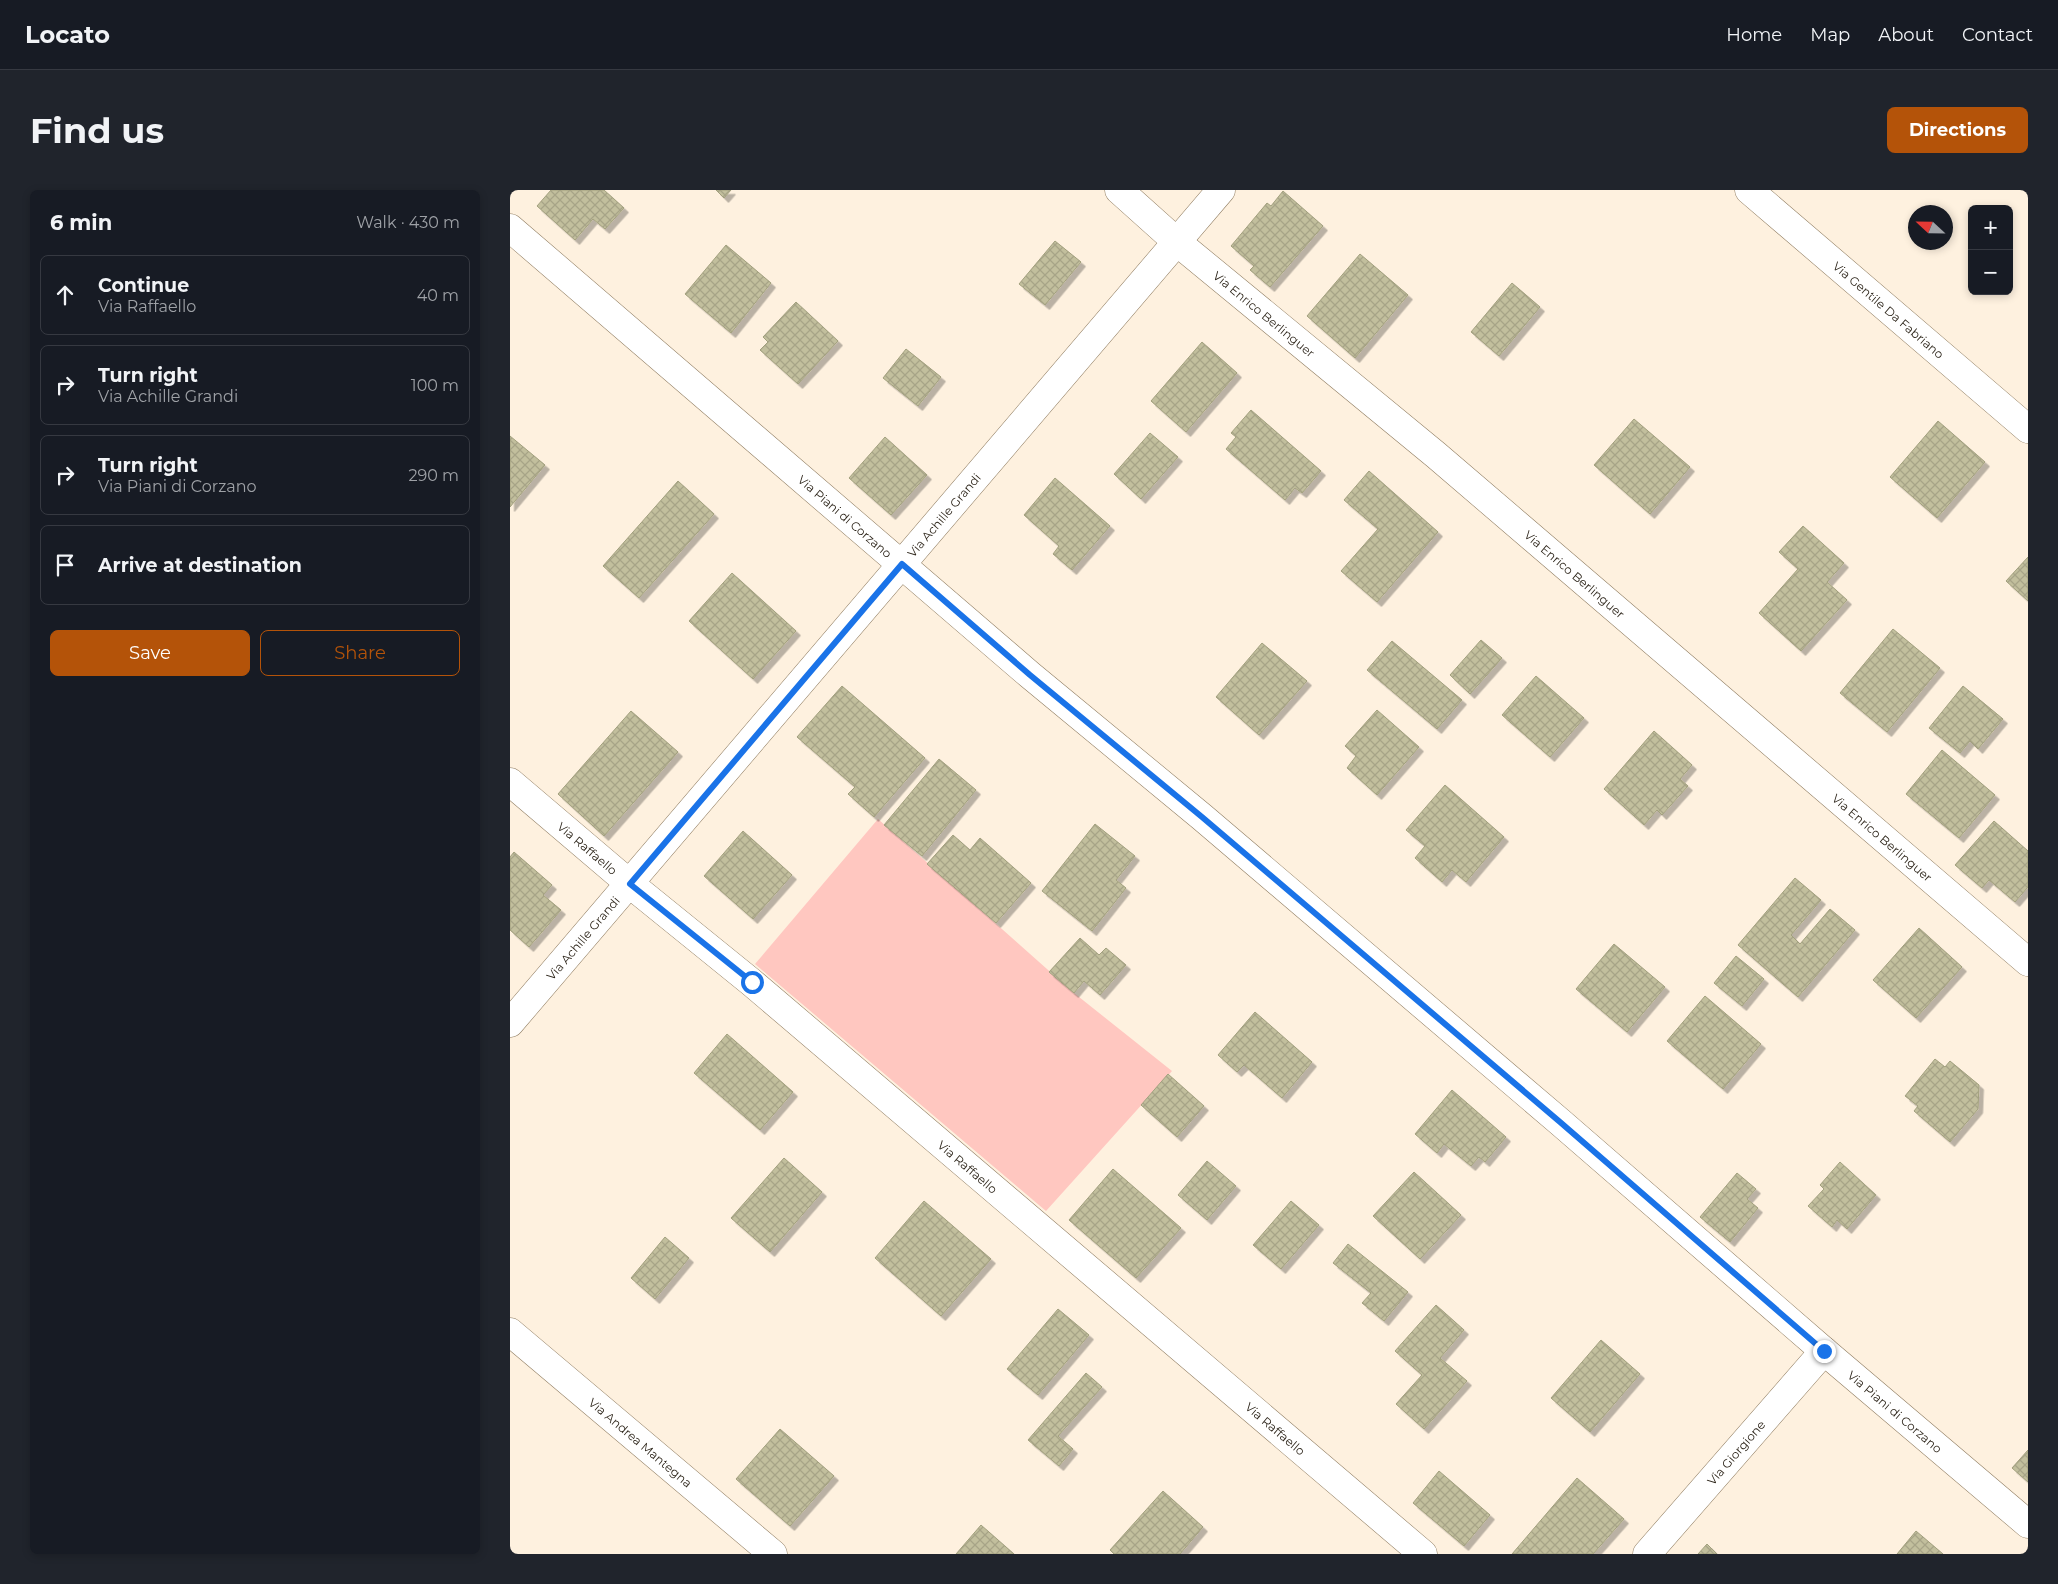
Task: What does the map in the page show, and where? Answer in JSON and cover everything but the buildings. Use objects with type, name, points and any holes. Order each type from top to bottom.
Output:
[{"type":"street","name":"Via Enrico Berlinguer","points":[[1119,190],[1177,242],[1444,461],[2028,962]]},
{"type":"street","name":"Via Achille Grandi","points":[[510,1023],[1221,190]]},
{"type":"street","name":"Via Gentile Da Fabriano","points":[[1748,190],[2028,429]]},
{"type":"street","name":"Via Piani di Corzano","points":[[510,228],[1030,675],[1202,817],[2028,1524]]},
{"type":"street","name":"Via Raffaello","points":[[510,782],[630,884],[752,982],[1423,1554]]},
{"type":"street","name":"Via Andrea Mantegna","points":[[510,1332],[773,1554]]},
{"type":"street","name":"Via Giorgione","points":[[1647,1554],[1824,1351]]},
{"type":"shaded area","points":[[878,819],[1074,993],[1172,1071],[1046,1211],[755,964]]},
{"type":"route","points":[[752,982],[630,884],[902,564],[1030,675],[1202,817],[1560,1122],[1824,1351]]}]
